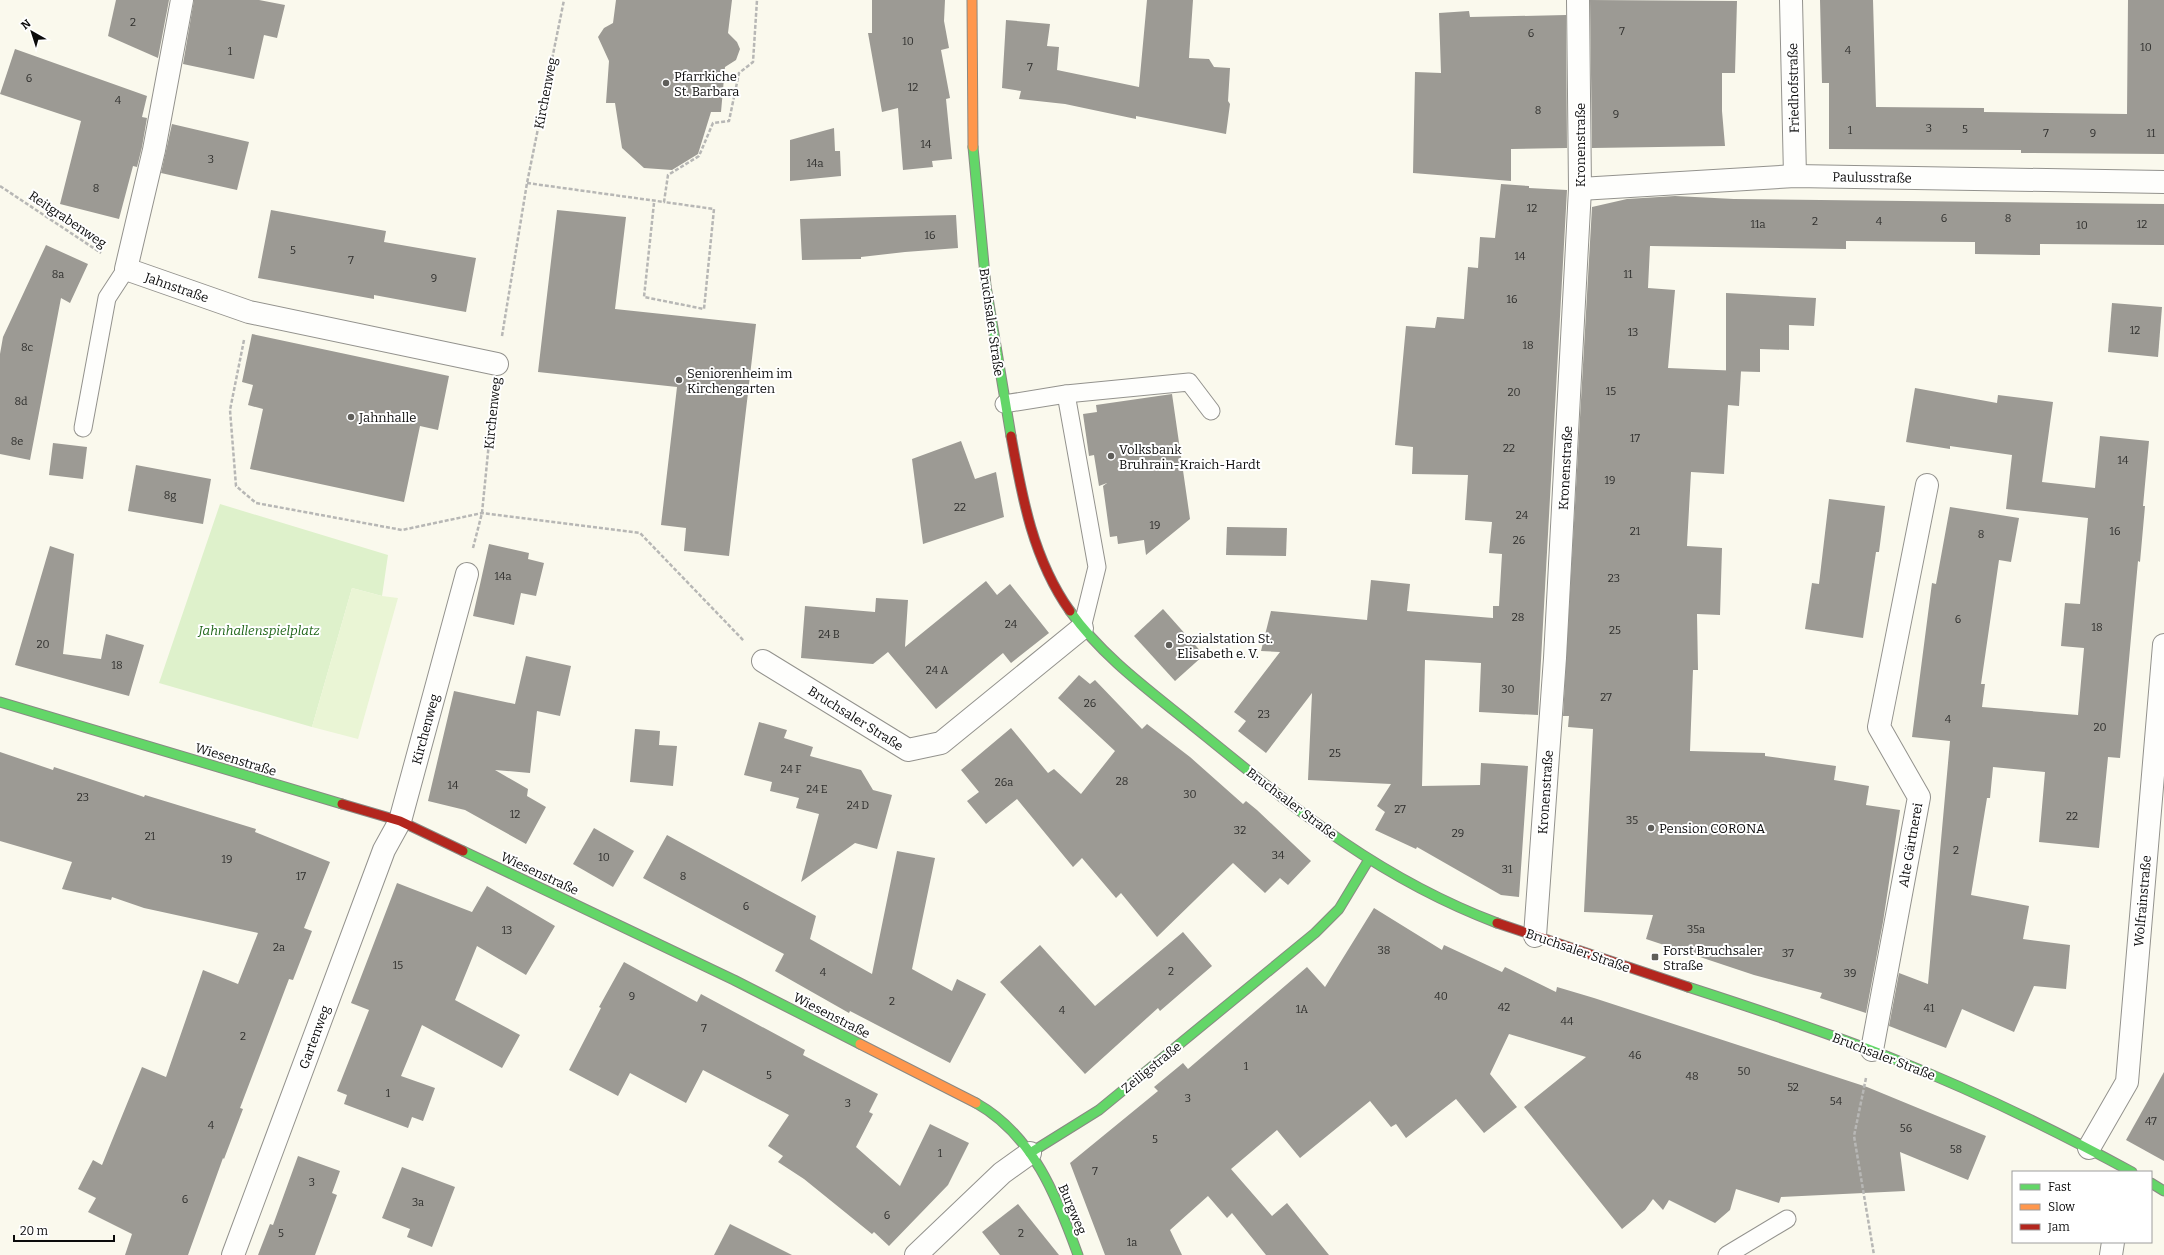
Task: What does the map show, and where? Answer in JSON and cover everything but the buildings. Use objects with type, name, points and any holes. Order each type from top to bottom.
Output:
[{"type":"street","points":[[126,269],[154,150],[182,0]]},
{"type":"street","name":"Bruchsaler Straße","points":[[972,0],[972,136],[984,274],[1004,404],[1026,515],[1049,576],[1082,628],[1118,666],[1304,815],[1368,861],[1419,889],[1463,909],[1535,936],[1872,1050],[1971,1091],[2089,1148],[2130,1171]]},
{"type":"street","name":"Kronenstraße","points":[[1535,936],[1555,651],[1580,188],[1578,0]]},
{"type":"street","name":"Friedhofstraße","points":[[1791,0],[1795,176]]},
{"type":"street","name":"Paulusstraße","points":[[1580,188],[1795,176],[2164,182]]},
{"type":"street","name":"Jahnstraße","points":[[126,269],[249,312],[497,364]]},
{"type":"street","name":"Alte Gärtnerei","points":[[1872,1050],[1919,797],[1879,727],[1927,485]]},
{"type":"street","name":"Kirchenweg","points":[[400,821],[467,574]]},
{"type":"street","name":"Bruchsaler Straße","points":[[763,661],[908,750],[941,743],[1082,628]]},
{"type":"street","name":"Wolfrainstraße","points":[[2089,1148],[2127,1082],[2164,645]]},
{"type":"street","name":"Wiesenstraße","points":[[0,702],[400,821],[734,980],[978,1104],[1009,1127],[1030,1153]]},
{"type":"street","name":"Gartenweg","points":[[233,1255],[384,850],[400,821]]},
{"type":"street","name":"Zeiligstraße","points":[[916,1255],[1002,1174],[1030,1153],[1099,1110],[1315,933],[1339,909],[1368,861]]},
{"type":"street","name":"Burgweg","points":[[1030,1153],[1059,1202],[1078,1255]]},
{"type":"street","points":[[2152,1184],[2164,1191]]},
{"type":"street","points":[[2111,1255],[2113,1243]]},
{"type":"lane","points":[[83,428],[107,298],[126,269]]},
{"type":"lane","points":[[1004,404],[1066,394],[1189,382],[1211,411]]},
{"type":"lane","points":[[1066,394],[1096,566],[1082,628]]},
{"type":"lane","points":[[1727,1255],[1787,1219]]},
{"type":"path","name":"Kirchenweg","points":[[467,574],[482,513],[497,364],[527,183],[564,0]]},
{"type":"path","points":[[664,202],[668,174],[699,156],[713,123],[729,121],[739,73],[752,62],[757,0]]},
{"type":"path","points":[[527,183],[654,202],[714,209],[704,309],[644,297],[654,202]]},
{"type":"path","name":"Reitgrabenweg","points":[[0,186],[126,269]]},
{"type":"path","points":[[249,312],[230,410],[236,486],[256,504],[402,530],[482,513],[640,533],[763,661]]},
{"type":"path","points":[[1872,1050],[1854,1136],[1874,1255]]},
{"type":"green space","name":"Jahnhallenspielplatz","points":[[220,504],[388,555],[382,596],[352,588],[312,727],[159,683]]},
{"type":"green space","points":[[352,588],[382,596],[398,598],[358,739],[312,727]]},
{"type":"traffic: fast","points":[[973,147],[986,286],[1011,436]]},
{"type":"traffic: fast","points":[[1070,611],[1098,645],[1130,675],[1304,814],[1376,863],[1414,885],[1454,905],[1497,923]]},
{"type":"traffic: fast","points":[[0,702],[342,804]]},
{"type":"traffic: fast","points":[[463,851],[734,980],[860,1044]]},
{"type":"traffic: fast","points":[[1030,1153],[1099,1110],[1315,933],[1339,909],[1368,861]]},
{"type":"traffic: fast","points":[[1688,987],[1814,1029],[1864,1047],[1920,1070],[2012,1111],[2130,1171]]},
{"type":"traffic: fast","points":[[976,1103],[996,1116],[1013,1132],[1028,1150],[1052,1190],[1078,1255]]},
{"type":"traffic: fast","points":[[2152,1184],[2164,1191]]},
{"type":"traffic: slow","points":[[972,0],[973,147]]},
{"type":"traffic: slow","points":[[860,1044],[976,1103]]},
{"type":"traffic: jam","points":[[1011,436],[1025,504],[1038,549],[1057,591],[1070,611]]},
{"type":"traffic: jam","points":[[342,804],[400,821],[463,851]]},
{"type":"traffic: jam","points":[[1497,923],[1688,987]]},
{"type":"place","name":"Pfarrkiche St. Barbara","points":[[666,83]]},
{"type":"place","name":"Seniorenheim im Kirchengarten","points":[[679,380]]},
{"type":"place","name":"Jahnhalle","points":[[351,417]]},
{"type":"place","name":"Volksbank Bruhrain-Kraich-Hardt","points":[[1111,456]]},
{"type":"place","name":"Sozialstation St. Elisabeth e. V.","points":[[1169,645]]},
{"type":"place","name":"Pension CORONA","points":[[1651,828]]},
{"type":"place","name":"Forst Bruchsaler Straße","points":[[1655,957]]}]
